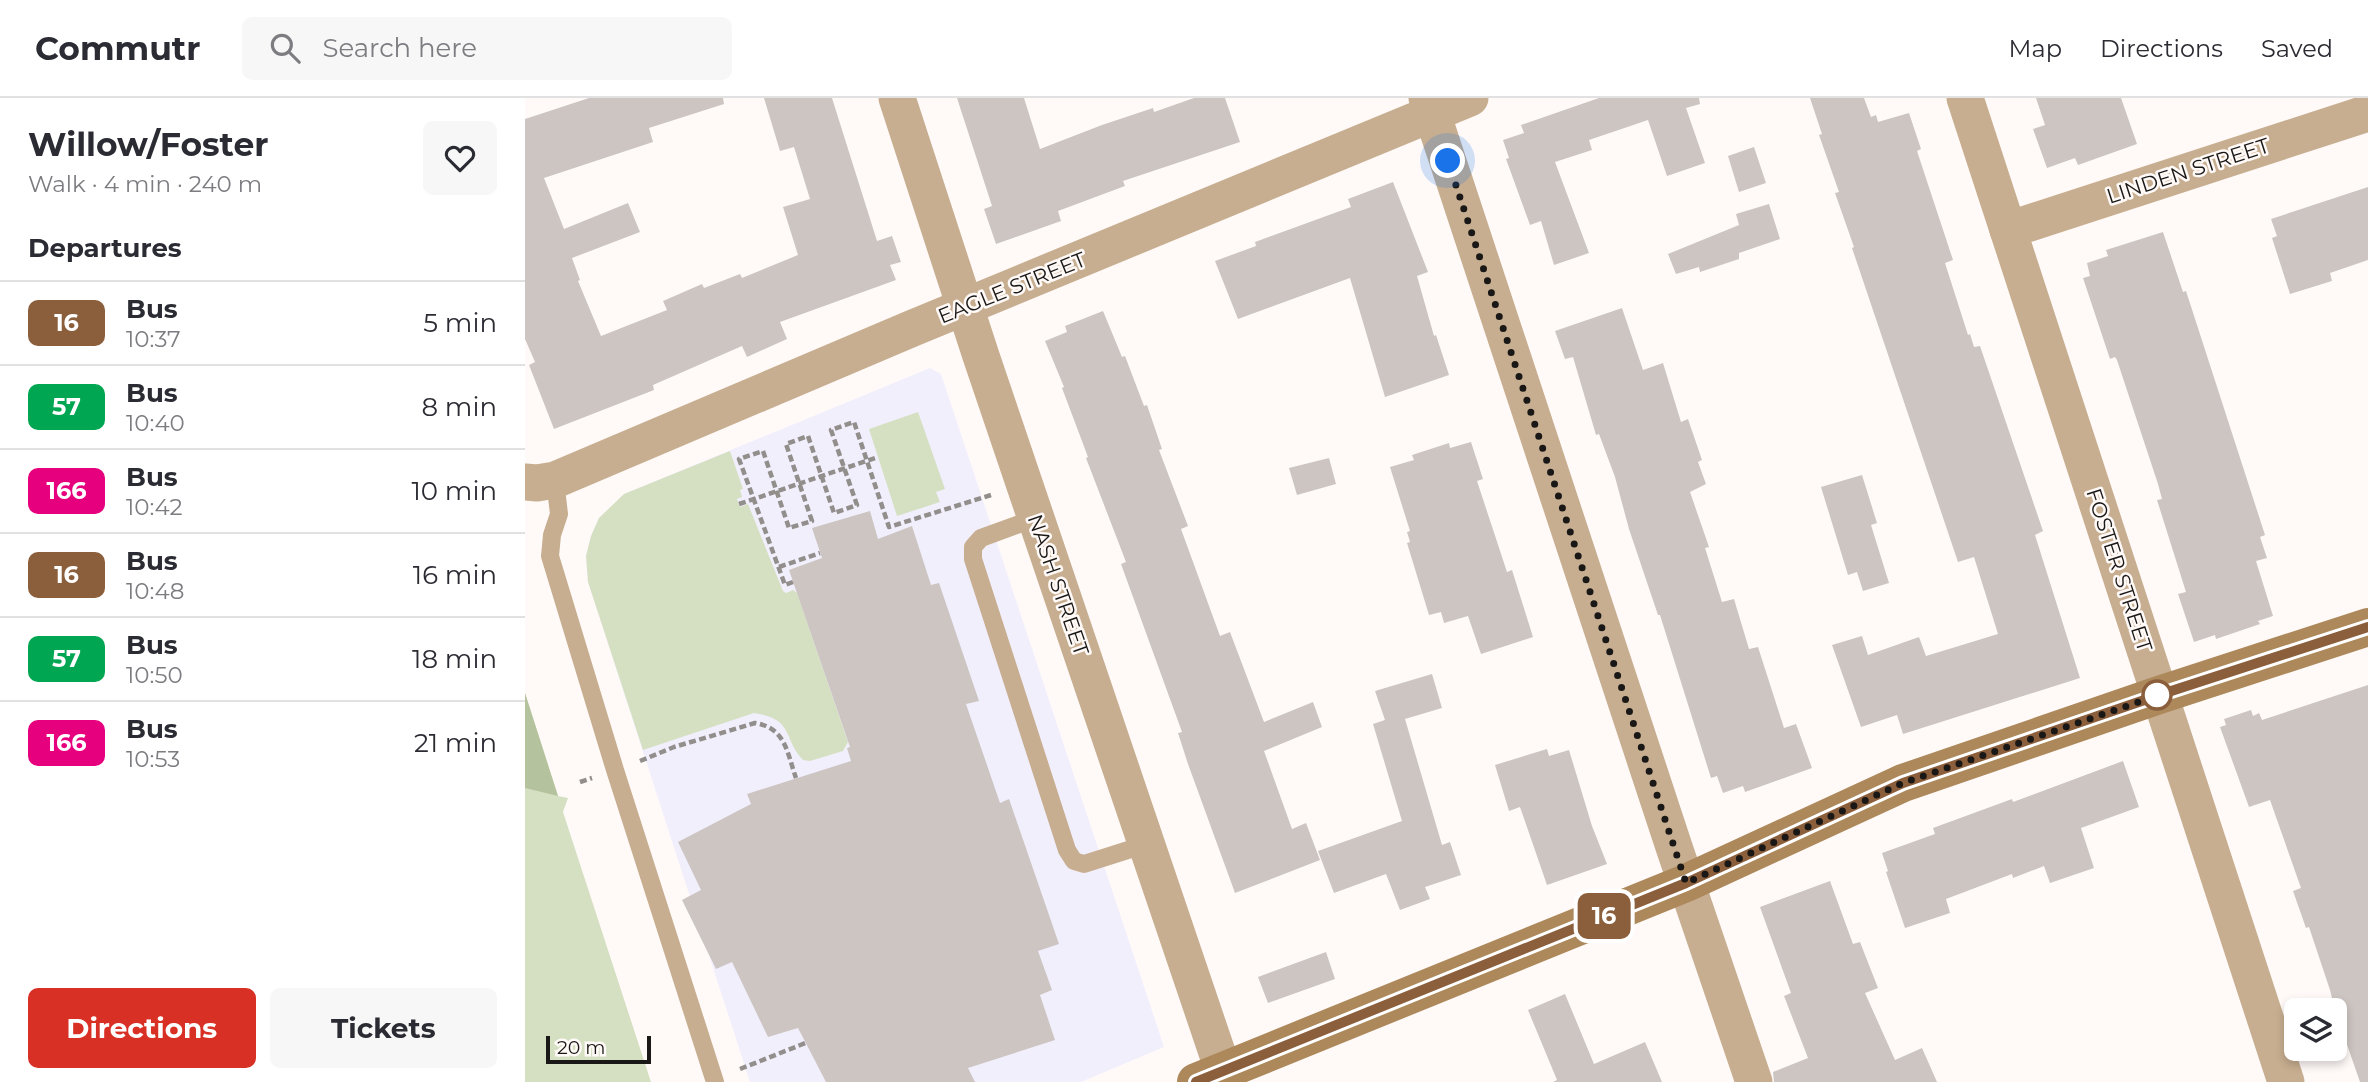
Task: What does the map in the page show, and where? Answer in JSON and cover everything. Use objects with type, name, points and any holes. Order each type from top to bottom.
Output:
[{"type":"main road","points":[[1210,1076],[1686,883],[1903,783],[2368,627]]},
{"type":"street","name":"NASH STREET","points":[[897,98],[964,308],[1147,844],[1210,1076]]},
{"type":"street","name":"EAGLE STREET","points":[[540,481],[964,308],[1430,106],[1470,98]]},
{"type":"street","name":"FOSTER STREET","points":[[1965,98],[2287,1082]]},
{"type":"street","points":[[1430,106],[1754,1082]]},
{"type":"street","name":"LINDEN STREET","points":[[2008,230],[2368,113]]},
{"type":"lane","points":[[540,481],[559,514],[552,535],[550,556],[619,783],[715,1082]]},
{"type":"lane","points":[[1036,518],[981,538],[973,547],[973,559],[1067,850],[1074,861],[1084,864],[1147,844]]},
{"type":"path","points":[[793,582],[785,585],[739,460],[763,451],[789,528],[812,521],[786,444],[808,436],[834,513],[857,505],[831,430],[854,422],[889,527],[992,495]]},
{"type":"path","points":[[739,504],[878,457]]},
{"type":"path","points":[[779,567],[820,553]]},
{"type":"path","points":[[640,761],[674,747],[755,723],[775,730],[783,740],[796,779]]},
{"type":"path","points":[[740,1069],[807,1042]]},
{"type":"shaded area","points":[[930,368],[941,374],[1164,1047],[1081,1082],[750,1082],[588,582],[586,556],[591,536],[599,518],[624,494]]},
{"type":"green space","points":[[918,412],[945,489],[936,492],[940,502],[897,516],[869,429]]},
{"type":"green space","points":[[730,451],[743,489],[740,490],[742,497],[737,499],[740,507],[748,504],[783,591],[786,593],[793,590],[797,593],[848,742],[843,751],[810,761],[803,760],[782,725],[767,716],[754,713],[643,750],[588,582],[586,556],[591,536],[599,518],[624,494]]},
{"type":"green space","points":[[525,693],[558,796],[568,798],[563,812],[651,1082],[525,1082]]},
{"type":"green space","points":[[525,693],[558,796],[525,788]]},
{"type":"building","points":[[589,98],[723,98],[724,104],[649,128],[653,142],[544,178],[564,229],[628,203],[640,232],[572,258],[580,280],[578,281],[601,336],[667,310],[663,301],[702,284],[704,288],[740,274],[742,278],[798,255],[783,207],[810,199],[794,147],[780,151],[764,98],[832,98],[877,241],[892,236],[901,262],[890,265],[896,280],[780,322],[787,339],[747,357],[742,346],[653,385],[654,390],[554,429],[529,365],[535,362],[525,339],[525,119]]},
{"type":"building","points":[[957,98],[1024,98],[1040,149],[1153,108],[1154,112],[1194,98],[1225,98],[1240,142],[1123,181],[1125,186],[1058,211],[1061,221],[996,244],[984,209],[992,206]]},
{"type":"building","points":[[1599,98],[1699,98],[1700,104],[1686,108],[1705,163],[1667,176],[1648,120],[1589,140],[1592,150],[1555,162],[1589,253],[1554,265],[1541,221],[1530,225],[1506,159],[1509,158],[1503,140],[1524,133],[1521,125]]},
{"type":"building","points":[[1810,98],[1864,98],[1871,117],[1876,115],[1878,122],[1909,113],[1921,149],[1917,151],[1953,260],[1945,263],[1968,335],[1970,334],[1974,347],[1980,346],[2043,531],[2035,535],[2080,678],[1903,734],[1897,715],[1861,727],[1832,645],[1862,636],[1868,655],[1919,637],[1926,656],[1998,634],[1974,557],[1958,562],[1852,248],[1854,247],[1835,193],[1839,192],[1819,135],[1822,134]]},
{"type":"building","points":[[2036,98],[2121,98],[2137,144],[2078,165],[2075,158],[2047,168],[2033,129],[2045,125]]},
{"type":"building","points":[[1754,147],[1766,183],[1739,192],[1728,156]]},
{"type":"building","points":[[1393,182],[1428,272],[1417,276],[1434,336],[1436,335],[1449,375],[1385,397],[1350,278],[1238,319],[1215,261],[1256,246],[1255,242],[1351,207],[1348,199]]},
{"type":"building","points":[[2368,187],[2368,260],[2330,273],[2332,281],[2290,294],[2272,238],[2277,236],[2271,219]]},
{"type":"building","points":[[1769,204],[1780,239],[1739,253],[1739,259],[1700,272],[1699,267],[1676,274],[1668,254],[1739,225],[1736,214]]},
{"type":"building","points":[[2163,232],[2183,292],[2186,291],[2265,535],[2260,537],[2267,558],[2256,561],[2273,616],[2258,621],[2260,624],[2216,639],[2215,635],[2194,642],[2178,594],[2186,592],[2157,500],[2162,499],[2158,484],[2117,360],[2115,357],[2110,359],[2083,278],[2090,276],[2087,263],[2108,256],[2106,250]]},
{"type":"building","points":[[1622,308],[1643,370],[1663,363],[1681,422],[1688,419],[1702,460],[1698,462],[1706,484],[1690,492],[1709,547],[1705,548],[1722,602],[1734,599],[1749,649],[1758,647],[1784,728],[1796,724],[1812,768],[1745,792],[1743,786],[1723,793],[1717,776],[1711,778],[1660,615],[1629,529],[1615,477],[1599,434],[1596,435],[1573,357],[1565,359],[1555,331]]},
{"type":"building","points":[[1103,311],[1122,357],[1125,356],[1144,406],[1147,405],[1162,449],[1159,450],[1188,526],[1181,529],[1220,636],[1230,632],[1264,722],[1313,702],[1322,727],[1264,751],[1292,829],[1306,823],[1320,860],[1235,893],[1188,764],[1178,733],[1182,732],[1121,564],[1126,562],[1045,341],[1067,332],[1065,326]]},
{"type":"building","points":[[1471,442],[1483,479],[1477,481],[1507,572],[1512,570],[1533,637],[1481,654],[1468,616],[1444,623],[1441,612],[1429,615],[1407,543],[1410,542],[1407,532],[1410,531],[1390,467],[1414,460],[1412,455],[1449,443],[1450,448]]},
{"type":"building","points":[[1329,458],[1336,484],[1297,495],[1289,468]]},
{"type":"building","points":[[1862,475],[1877,523],[1871,525],[1889,583],[1863,591],[1857,572],[1848,575],[1821,487]]},
{"type":"building","points":[[870,511],[878,539],[912,526],[931,585],[939,583],[979,701],[966,704],[1000,803],[1009,799],[1059,944],[1038,951],[1052,990],[1040,995],[1055,1040],[968,1068],[975,1082],[826,1082],[798,1028],[768,1037],[732,962],[716,969],[682,900],[701,890],[678,842],[751,804],[747,794],[851,761],[847,748],[850,747],[789,570],[822,558],[812,528]]},
{"type":"building","points":[[1432,674],[1442,708],[1405,719],[1442,845],[1450,842],[1461,875],[1425,887],[1430,899],[1400,910],[1386,874],[1334,893],[1318,851],[1402,821],[1373,724],[1385,720],[1375,691]]},
{"type":"building","points":[[2368,685],[2368,1082],[2360,1082],[2347,1045],[2347,998],[2332,998],[2309,927],[2306,928],[2293,891],[2301,888],[2270,800],[2249,807],[2220,727],[2226,725],[2224,719],[2251,710],[2253,716],[2259,713],[2262,720]]},
{"type":"building","points":[[1547,749],[1549,756],[1569,750],[1592,826],[1607,864],[1547,885],[1520,807],[1509,811],[1495,765]]},
{"type":"building","points":[[2123,761],[2139,807],[2081,828],[2094,868],[2050,883],[2044,866],[2013,878],[2012,874],[1946,899],[1950,913],[1905,928],[1882,853],[1935,834],[1933,828]]},
{"type":"building","points":[[1830,881],[1853,944],[1860,942],[1878,988],[1865,993],[1895,1060],[1922,1048],[1937,1082],[1774,1082],[1773,1072],[1808,1058],[1784,996],[1791,993],[1760,907]]},
{"type":"building","points":[[1326,952],[1335,979],[1268,1003],[1258,977]]},
{"type":"building","points":[[1565,994],[1594,1064],[1645,1042],[1662,1082],[1553,1082],[1557,1080],[1528,1010]]},
{"type":"bus line","name":"16","points":[[1196,1082],[1686,883],[1903,783],[2368,627]]},
{"type":"route","points":[[1448,161],[1686,883],[1903,783],[2157,695]]}]
